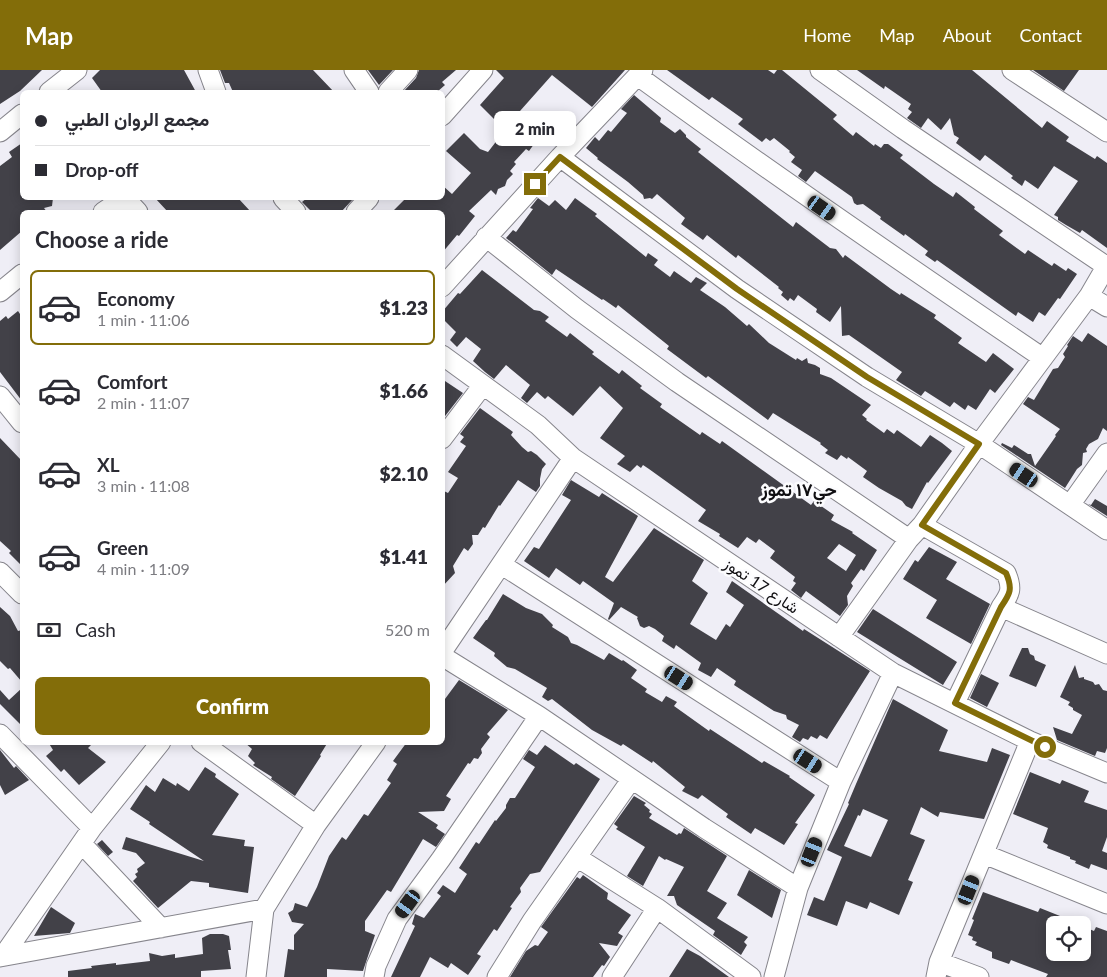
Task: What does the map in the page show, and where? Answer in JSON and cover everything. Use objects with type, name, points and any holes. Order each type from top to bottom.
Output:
[{"type":"street","points":[[208,70],[215,90]]},
{"type":"street","points":[[354,70],[368,90]]},
{"type":"street","points":[[390,90],[408,70]]},
{"type":"street","points":[[820,70],[903,129],[1106,265],[1089,296],[839,637]]},
{"type":"street","points":[[1012,70],[1107,132]]},
{"type":"street","points":[[51,90],[75,71]]},
{"type":"street","points":[[445,113],[481,71]]},
{"type":"street","points":[[445,283],[560,157],[641,73],[736,148],[1043,358]]},
{"type":"street","points":[[0,132],[20,116]]},
{"type":"street","points":[[560,157],[737,289],[867,377],[979,444],[1107,530]]},
{"type":"street","points":[[107,210],[121,200]]},
{"type":"street","points":[[126,200],[136,210]]},
{"type":"street","points":[[285,200],[294,210]]},
{"type":"street","points":[[358,210],[367,200]]},
{"type":"street","points":[[486,237],[576,309],[677,382],[909,539]]},
{"type":"street","points":[[0,292],[20,276]]},
{"type":"street","points":[[1089,296],[1107,307]]},
{"type":"street","name":"شارع 17 تموز","points":[[445,357],[538,425],[573,458],[893,673],[1030,741],[1107,773]]},
{"type":"street","points":[[445,435],[483,385]]},
{"type":"street","points":[[0,396],[20,421]]},
{"type":"street","points":[[1070,505],[1107,453]]},
{"type":"street","points":[[445,650],[573,458]]},
{"type":"street","points":[[922,525],[1006,573],[1010,582],[1010,593],[1001,607],[955,703]]},
{"type":"street","points":[[502,565],[841,782]]},
{"type":"street","points":[[0,572],[20,592]]},
{"type":"street","points":[[1001,607],[1107,654]]},
{"type":"street","points":[[445,656],[539,716],[704,828],[798,888]]},
{"type":"street","points":[[774,977],[798,888],[841,782],[893,673]]},
{"type":"street","points":[[374,977],[376,966],[397,919],[441,860],[539,716]]},
{"type":"street","points":[[0,734],[92,828]]},
{"type":"street","points":[[979,977],[938,969],[1030,741]]},
{"type":"street","points":[[2,956],[92,828],[159,745]]},
{"type":"street","points":[[211,745],[224,749],[316,825]]},
{"type":"street","points":[[256,977],[264,909],[316,825],[374,745]]},
{"type":"street","points":[[497,977],[532,922],[631,780]]},
{"type":"street","points":[[82,844],[160,928]]},
{"type":"street","points":[[984,854],[1107,904]]},
{"type":"street","points":[[578,858],[657,908],[751,977]]},
{"type":"street","points":[[612,977],[657,908]]},
{"type":"street","points":[[2,956],[264,909]]},
{"type":"building","points":[[0,70],[42,70],[20,91],[0,104]]},
{"type":"building","points":[[100,70],[184,70],[195,90],[101,90],[92,78]]},
{"type":"building","points":[[220,70],[313,70],[332,90],[232,90],[229,83],[225,83]]},
{"type":"building","points":[[368,70],[393,70],[379,85]]},
{"type":"building","points":[[419,70],[456,70],[442,82],[445,85],[439,90],[405,90],[416,78]]},
{"type":"building","points":[[496,70],[625,70],[592,107],[552,75],[520,111],[535,124],[536,122],[545,129],[529,151],[526,149],[514,162],[516,164],[510,171],[513,174],[507,180],[505,186],[498,189],[496,195],[491,190],[469,211],[475,216],[445,249],[445,210],[394,210],[404,200],[445,200],[445,188],[452,194],[471,173],[446,151],[464,133],[480,149],[488,152],[505,130],[480,105],[504,78]]},
{"type":"building","points":[[667,70],[768,70],[774,74],[777,70],[782,70],[837,115],[833,119],[853,136],[856,132],[874,146],[875,144],[881,148],[884,144],[888,144],[903,155],[900,158],[934,184],[953,197],[956,192],[975,207],[974,209],[1003,231],[999,235],[1025,254],[1028,250],[1052,266],[1054,263],[1066,271],[1068,268],[1077,274],[1060,299],[1058,298],[1045,316],[1039,312],[1033,322],[1018,312],[1016,316],[937,260],[935,262],[925,255],[928,251],[880,219],[881,217],[863,204],[857,205],[854,203],[852,197],[815,171],[806,182],[798,176],[802,170],[791,162],[795,157],[774,138],[770,141],[766,138],[762,142],[738,124],[743,119],[712,97],[709,100]]},
{"type":"building","points":[[857,70],[972,70],[1042,128],[1047,121],[1069,137],[1066,141],[1095,159],[1097,156],[1107,163],[1107,248],[1082,230],[1080,233],[1066,225],[1054,215],[1078,181],[1054,166],[1038,189],[1025,180],[1022,186],[1011,178],[1013,176],[985,155],[980,161],[956,143],[959,138],[954,135],[950,118],[941,130],[928,118],[921,128],[907,118],[912,112],[908,109],[911,104],[885,86],[884,89]]},
{"type":"building","points":[[1033,70],[1079,70],[1064,91]]},
{"type":"building","points":[[634,95],[661,118],[660,122],[675,133],[680,129],[686,137],[701,149],[698,152],[793,227],[796,222],[830,248],[836,249],[843,258],[845,255],[900,295],[901,293],[936,315],[934,318],[962,338],[958,343],[986,362],[993,353],[1014,369],[995,393],[990,389],[976,410],[968,405],[965,410],[954,402],[950,407],[925,391],[921,396],[896,380],[902,372],[849,335],[842,336],[841,306],[830,322],[816,312],[817,309],[798,295],[794,301],[790,298],[788,301],[781,295],[783,292],[779,287],[738,255],[736,258],[707,235],[703,240],[681,224],[685,218],[657,194],[652,199],[644,199],[643,195],[586,148],[595,137],[599,141],[608,130],[611,132],[627,113],[621,109]]},
{"type":"building","points":[[20,144],[20,200],[53,200],[52,206],[44,208],[46,210],[20,210],[20,233],[0,250],[0,166],[12,157],[9,152]]},
{"type":"building","points":[[538,198],[549,206],[555,200],[566,210],[575,198],[597,214],[595,216],[646,257],[648,253],[658,260],[654,265],[670,277],[674,271],[691,283],[696,277],[707,283],[700,290],[725,307],[747,326],[749,324],[769,343],[796,360],[797,358],[802,361],[807,358],[808,363],[820,368],[820,374],[831,378],[871,405],[862,415],[884,433],[887,429],[894,434],[897,430],[921,447],[930,435],[952,451],[927,482],[912,509],[863,477],[867,471],[848,457],[847,459],[841,455],[837,460],[825,453],[828,450],[821,443],[773,413],[768,420],[667,349],[669,346],[618,305],[616,308],[602,300],[556,269],[552,275],[506,238],[513,230],[516,232],[533,209],[530,208]]},
{"type":"building","points":[[157,200],[240,200],[249,210],[166,210]]},
{"type":"building","points":[[304,200],[352,200],[343,210],[310,210],[302,202]]},
{"type":"building","points":[[482,270],[534,310],[540,311],[549,317],[545,321],[567,337],[570,333],[594,352],[592,354],[619,374],[622,370],[642,386],[640,388],[662,404],[660,407],[700,435],[702,432],[720,444],[722,441],[811,505],[814,501],[834,515],[831,520],[853,532],[877,550],[864,571],[861,569],[851,583],[853,586],[847,596],[848,605],[840,616],[806,591],[801,598],[791,590],[796,583],[793,581],[795,577],[770,558],[775,551],[759,539],[756,543],[747,537],[738,548],[719,536],[720,534],[698,521],[706,510],[649,469],[643,465],[641,468],[637,465],[630,472],[617,464],[625,456],[600,438],[623,408],[600,386],[573,416],[548,396],[545,399],[537,392],[527,403],[521,398],[530,385],[506,365],[494,379],[485,372],[473,361],[481,349],[466,337],[457,347],[450,340],[456,332],[445,321],[445,308],[458,293],[460,294]],"holes":[[[839,544],[856,555],[846,571],[827,558]]]},
{"type":"building","points":[[18,311],[20,314],[20,398],[0,372],[0,321],[6,316],[8,319]]},
{"type":"building","points":[[1088,333],[1107,346],[1107,431],[1103,428],[1098,439],[1089,444],[1086,449],[1087,452],[1083,453],[1082,465],[1077,469],[1065,488],[1001,445],[1002,443],[1012,448],[1014,445],[1031,454],[1035,466],[1060,429],[1023,404],[1028,397],[1034,400],[1053,369],[1058,368],[1065,357],[1063,354],[1073,336],[1082,342]]},
{"type":"building","points":[[445,381],[463,393],[445,416]]},
{"type":"building","points":[[480,408],[513,432],[511,435],[522,447],[528,452],[531,451],[537,455],[546,464],[542,469],[540,486],[536,492],[518,480],[485,528],[483,527],[478,535],[472,535],[473,544],[468,551],[464,548],[453,566],[455,573],[445,584],[445,492],[448,493],[458,478],[448,472],[466,446],[460,442],[464,437],[460,434]]},
{"type":"building","points":[[0,438],[20,459],[20,564],[9,553],[11,551],[0,541]]},
{"type":"building","points":[[571,480],[599,497],[602,493],[638,516],[605,577],[613,582],[654,528],[704,560],[692,581],[708,593],[690,624],[716,640],[726,624],[730,627],[744,605],[726,592],[732,581],[803,631],[804,629],[870,671],[827,739],[820,735],[817,739],[811,736],[808,740],[803,738],[800,742],[792,737],[799,725],[787,719],[786,715],[774,711],[734,685],[736,681],[717,668],[711,677],[698,670],[701,663],[676,645],[674,649],[662,641],[664,636],[655,629],[649,626],[644,628],[640,626],[638,617],[621,607],[609,620],[614,603],[583,581],[580,585],[556,568],[549,578],[524,561],[534,547],[539,549],[571,500],[562,495]]},
{"type":"building","points":[[1095,499],[1107,506],[1107,516],[1088,504],[1091,505]]},
{"type":"building","points":[[929,547],[957,562],[946,579],[990,604],[971,644],[926,618],[937,600],[903,579],[915,560],[918,562]]},
{"type":"building","points":[[503,594],[526,608],[542,614],[553,625],[552,627],[568,637],[571,643],[604,660],[609,653],[623,660],[637,670],[631,678],[647,689],[645,692],[662,702],[666,696],[677,702],[674,706],[709,731],[710,729],[762,763],[764,761],[790,776],[815,795],[795,823],[798,824],[784,845],[755,828],[751,834],[726,817],[728,814],[702,795],[698,799],[682,791],[685,787],[653,761],[652,763],[623,744],[621,746],[592,730],[552,699],[548,701],[542,697],[547,688],[515,669],[507,667],[494,656],[495,653],[473,638]]},
{"type":"building","points":[[0,607],[10,616],[18,631],[20,630],[20,680],[10,668],[8,669],[0,661]]},
{"type":"building","points":[[873,609],[957,662],[943,685],[857,632]]},
{"type":"building","points":[[1022,648],[1028,648],[1035,660],[1046,665],[1036,687],[1009,676]]},
{"type":"building","points":[[1075,665],[1079,678],[1084,677],[1084,679],[1093,682],[1095,685],[1099,684],[1103,690],[1107,691],[1107,748],[1105,753],[1097,751],[1095,756],[1057,740],[1053,727],[1072,734],[1082,715],[1068,705],[1070,702],[1060,697]]},
{"type":"building","points":[[981,674],[999,683],[987,707],[970,698]]},
{"type":"building","points":[[459,680],[508,710],[487,734],[490,737],[481,749],[482,753],[478,759],[474,758],[470,764],[468,763],[446,796],[451,799],[444,811],[418,812],[438,825],[436,828],[445,834],[436,847],[423,839],[391,892],[387,890],[365,921],[365,931],[375,935],[363,971],[327,969],[327,977],[284,977],[288,949],[294,950],[294,935],[304,924],[292,922],[288,913],[293,910],[295,903],[307,907],[329,856],[342,837],[346,840],[364,814],[368,816],[391,783],[387,780],[397,764],[393,761],[405,745],[445,745],[445,699]]},
{"type":"building","points":[[0,690],[9,700],[20,690],[20,724],[0,704]]},
{"type":"building","points":[[893,699],[948,730],[939,751],[987,762],[992,748],[1010,755],[984,819],[940,812],[938,817],[921,807],[910,834],[925,840],[908,880],[913,882],[899,915],[870,902],[867,909],[846,901],[837,926],[807,915],[814,897],[824,901],[842,857],[827,850],[849,804]],"holes":[[[863,809],[888,820],[871,857],[844,846],[858,815],[860,816]]]},
{"type":"building","points":[[50,745],[91,745],[88,748],[106,762],[79,785],[64,769],[61,772],[46,756],[53,750]]},
{"type":"building","points":[[247,745],[326,745],[295,796],[271,779],[272,777],[253,765],[255,763],[248,756],[252,749]]},
{"type":"building","points":[[545,745],[574,765],[576,763],[600,779],[540,872],[530,874],[520,888],[521,892],[510,907],[512,908],[497,931],[494,929],[477,954],[481,956],[468,975],[451,963],[448,968],[430,957],[420,977],[391,977],[415,926],[412,924],[415,914],[424,918],[441,896],[437,893],[443,885],[455,893],[467,874],[459,868],[476,842],[479,844],[495,820],[506,808],[510,798],[515,798],[535,767],[523,759],[529,750],[537,755]]},
{"type":"building","points":[[0,750],[14,768],[16,766],[29,780],[5,795],[0,785]]},
{"type":"building","points":[[205,767],[216,774],[215,777],[239,794],[212,835],[245,840],[244,846],[254,847],[248,893],[209,887],[209,883],[191,881],[158,908],[133,881],[137,877],[135,874],[138,872],[137,869],[145,863],[136,853],[122,849],[126,837],[204,861],[130,809],[146,785],[155,792],[163,778],[176,786],[177,783],[189,791]]},
{"type":"building","points":[[1030,772],[1060,784],[1062,780],[1089,791],[1084,802],[1107,810],[1107,837],[1102,851],[1107,853],[1107,870],[1091,864],[1089,869],[1075,863],[1076,861],[1070,859],[1070,857],[1047,848],[1048,845],[1043,842],[1048,828],[1013,814]]},
{"type":"building","points":[[634,796],[646,803],[644,805],[652,814],[649,818],[677,835],[681,834],[684,828],[727,856],[707,891],[727,903],[717,918],[748,937],[744,942],[747,945],[741,955],[713,935],[715,931],[677,905],[674,896],[667,896],[684,867],[659,856],[643,886],[627,876],[645,847],[616,829],[618,827],[614,824]]},
{"type":"building","points":[[102,840],[113,852],[108,856],[97,844]]},
{"type":"building","points":[[749,870],[781,890],[772,918],[737,895]]},
{"type":"building","points":[[583,875],[608,893],[607,899],[631,915],[618,933],[623,936],[617,946],[599,943],[610,957],[604,966],[602,965],[593,977],[510,977],[526,951],[535,945],[538,946],[548,932],[541,927],[577,877],[580,879]]},
{"type":"building","points":[[983,892],[1038,912],[1040,908],[1060,916],[1046,916],[1046,961],[1091,961],[1091,930],[1094,931],[1096,927],[1107,931],[1107,977],[1046,977],[1048,974],[1011,960],[1009,964],[992,958],[992,952],[975,945],[977,942],[968,935],[974,920],[972,919]]},
{"type":"building","points":[[51,907],[75,923],[70,933],[34,936]]},
{"type":"building","points":[[210,934],[229,936],[231,950],[228,950],[231,969],[201,971],[201,977],[68,977],[68,971],[92,968],[91,966],[150,961],[149,953],[162,956],[175,954],[175,958],[203,954],[202,938]]},
{"type":"building","points":[[687,949],[700,956],[729,977],[669,977]]},
{"type":"district","name":"حي۱۷ تموز","points":[[799,489]]},
{"type":"route","points":[[535,184],[560,157],[737,289],[867,377],[979,444],[922,525],[1006,573],[1010,582],[1010,593],[1001,607],[955,703],[1045,747]]}]
